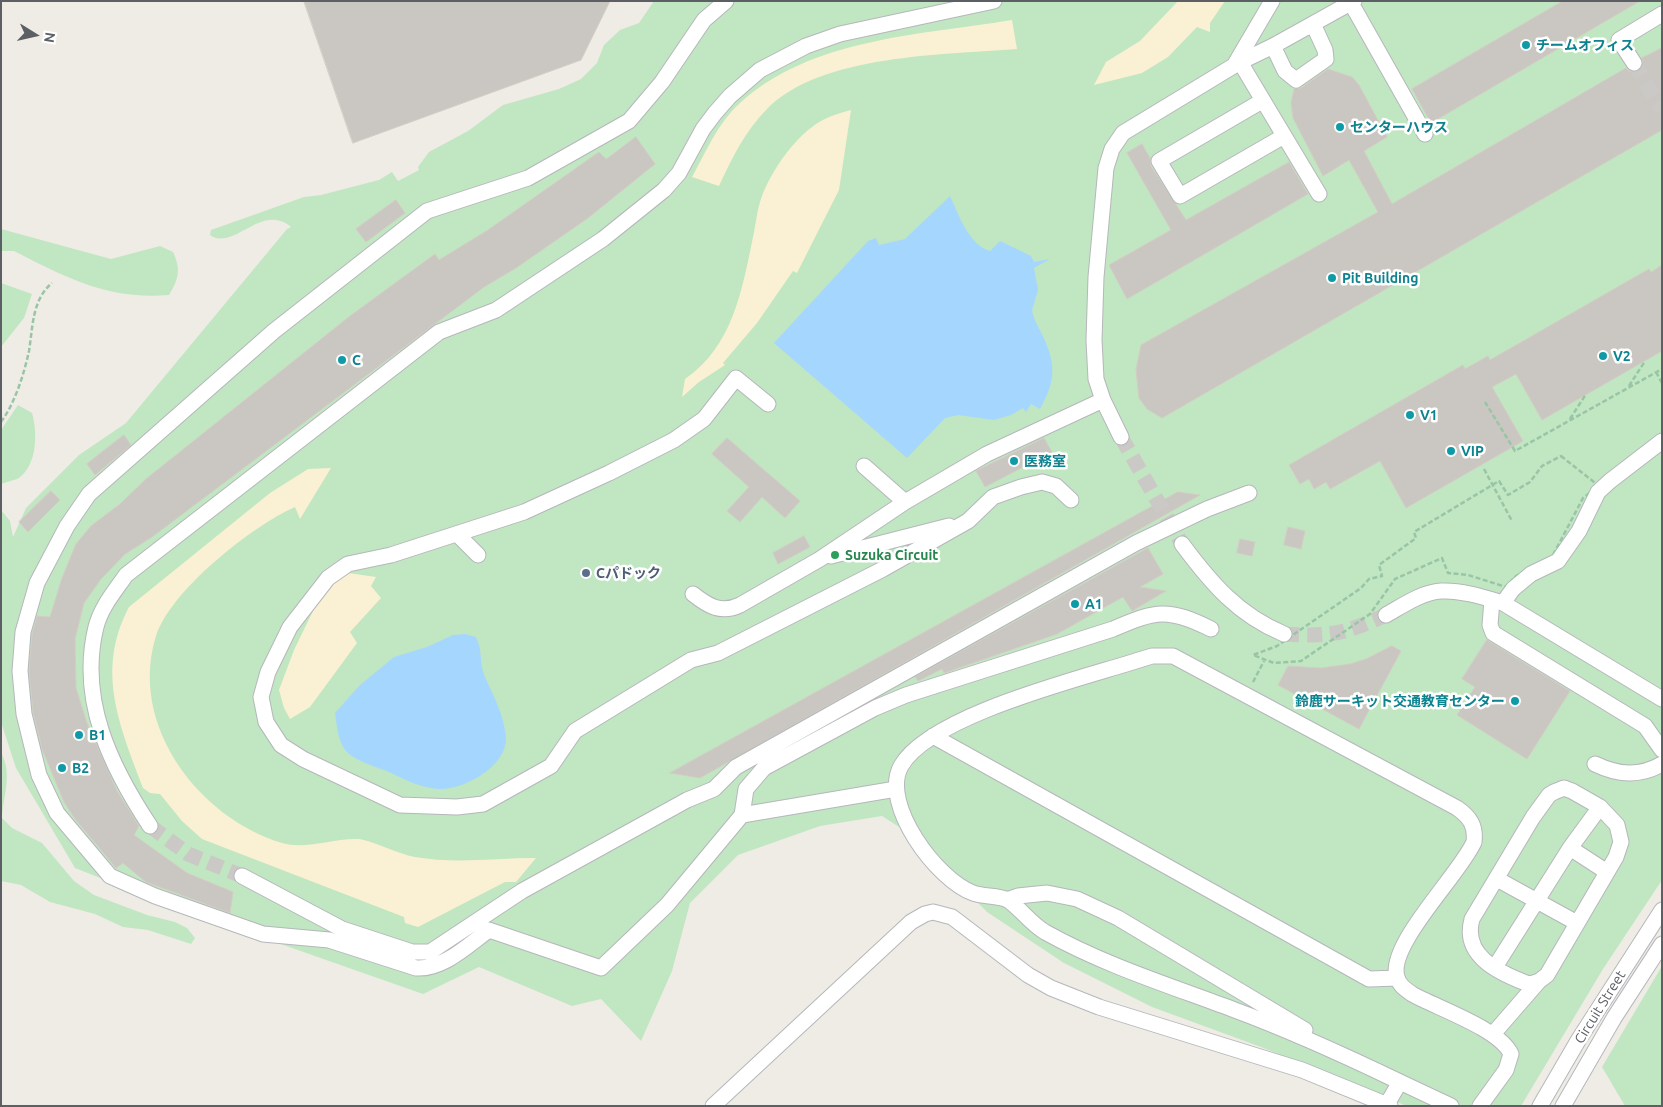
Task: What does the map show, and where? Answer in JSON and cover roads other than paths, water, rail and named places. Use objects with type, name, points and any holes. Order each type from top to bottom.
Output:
[{"type":"street","points":[[726,1],[704,20],[662,82],[629,121],[528,178],[427,211],[274,331],[89,494],[67,526],[37,583],[23,632],[20,671],[30,743],[46,793],[57,813],[110,876],[155,896],[263,934],[329,940],[416,968],[435,966],[489,930],[600,968],[667,905],[742,815],[746,789],[764,768],[875,708],[906,695],[1157,613],[1173,613],[1187,617],[1211,629]]},
{"type":"street","points":[[150,826],[132,799],[104,743],[92,693],[91,668],[96,626],[108,600],[126,575],[439,332],[496,310],[603,239],[664,190],[679,173],[703,129],[715,113],[730,96],[760,70],[806,46],[840,34],[994,1]]},
{"type":"street","points":[[1237,63],[1272,1]]},
{"type":"street","points":[[1121,437],[1102,400],[1096,379],[1094,340],[1096,277],[1109,158],[1116,142],[1124,134],[1237,63],[1273,46],[1353,2],[1425,134]]},
{"type":"street","points":[[1634,63],[1619,40],[1662,14]]},
{"type":"street","points":[[1273,46],[1285,71],[1296,80],[1326,58],[1325,50],[1313,24]]},
{"type":"street","points":[[1237,63],[1284,136],[1318,194]]},
{"type":"street","points":[[1262,101],[1159,161],[1180,196],[1284,136]]},
{"type":"street","points":[[768,404],[736,378],[704,419],[674,440],[524,512],[391,554],[348,564],[328,578],[290,627],[268,672],[261,698],[266,722],[281,745],[303,759],[400,806],[447,807],[483,804],[551,766],[575,731],[691,660],[718,652],[883,570],[968,521],[993,497],[1042,482],[1054,485],[1072,500]]},
{"type":"street","points":[[693,594],[716,609],[730,610],[820,559],[905,502],[1005,444],[1102,400]]},
{"type":"street","points":[[1662,441],[1610,480],[1598,492],[1579,532],[1558,561],[1531,574],[1497,602],[1490,625],[1493,633],[1645,726],[1662,750]]},
{"type":"street","points":[[864,466],[905,502]]},
{"type":"street","points":[[242,876],[342,929],[412,952],[430,952],[522,891],[687,800],[714,789],[736,767],[1110,557],[1207,508],[1249,493]]},
{"type":"street","points":[[820,559],[968,521]]},
{"type":"street","points":[[458,534],[478,555]]},
{"type":"street","points":[[1182,544],[1209,581],[1230,602],[1264,626],[1284,634]]},
{"type":"street","points":[[1386,615],[1427,594],[1440,591],[1474,595],[1497,602],[1662,700]]},
{"type":"street","points":[[1314,1041],[1304,1029],[1218,976],[1100,909],[1078,899],[1047,893],[1018,896],[1007,900],[972,893],[943,871],[931,858],[906,820],[900,808],[896,789],[901,767],[917,748],[933,736],[1008,702],[1139,660],[1162,655],[1182,659],[1457,808],[1470,820],[1475,834],[1471,849],[1402,945],[1396,964],[1397,978],[1402,987],[1420,999],[1493,1034],[1508,1046],[1511,1054],[1510,1061],[1486,1101],[1480,1106]]},
{"type":"street","points":[[933,736],[1369,979],[1397,978]]},
{"type":"street","points":[[1595,764],[1610,771],[1628,774],[1650,770],[1662,764]]},
{"type":"street","points":[[1493,1034],[1539,981],[1547,975],[1616,857],[1621,842],[1617,825],[1600,807],[1564,788],[1549,795],[1533,817],[1472,919],[1469,932],[1476,954],[1495,967],[1526,983],[1530,984],[1539,981]]},
{"type":"street","points":[[742,815],[896,789]]},
{"type":"street","points":[[1495,967],[1570,848],[1600,807]]},
{"type":"street","points":[[1570,848],[1607,872]]},
{"type":"street","points":[[1497,880],[1577,923]]},
{"type":"street","points":[[1007,900],[1029,921],[1045,931],[1118,967],[1314,1041],[1451,1106]]},
{"type":"street","name":"Circuit Street","points":[[1540,1106],[1579,1039],[1662,910]]},
{"type":"street","points":[[713,1106],[911,922],[933,912],[952,917],[1028,975],[1051,988],[1099,1007],[1302,1070],[1388,1105],[1400,1082]]},
{"type":"street","name":"Circuit Street","points":[[1563,1106],[1614,1018],[1662,944]]},
{"type":"water","points":[[950,196],[970,236],[982,247],[990,251],[1000,241],[1031,256],[1034,262],[1050,259],[1034,268],[1038,290],[1032,310],[1050,355],[1052,379],[1040,409],[1031,404],[1026,412],[1023,408],[1011,415],[994,420],[958,415],[945,418],[907,458],[774,343],[868,241],[876,238],[879,245],[905,239]]},
{"type":"water","points":[[465,634],[476,637],[480,647],[483,672],[498,706],[505,730],[504,748],[492,767],[471,781],[439,789],[414,783],[362,762],[348,753],[340,740],[335,713],[360,685],[394,657],[427,647],[453,635]]},
{"type":"tunnel","points":[[1634,63],[1662,110]]},
{"type":"tunnel","points":[[1121,437],[1182,544]]},
{"type":"tunnel","points":[[1284,634],[1313,635],[1336,633],[1386,615]]},
{"type":"tunnel","points":[[150,826],[188,854],[242,876]]},
{"type":"place","name":"チームオフィス","points":[[1526,45]]},
{"type":"place","name":"センターハウス","points":[[1340,127]]},
{"type":"place","name":"Pit Building","points":[[1332,278]]},
{"type":"place","name":"V2","points":[[1603,356]]},
{"type":"place","name":"C","points":[[342,360]]},
{"type":"place","name":"V1","points":[[1410,415]]},
{"type":"place","name":"VIP","points":[[1451,451]]},
{"type":"place","name":"医務室","points":[[1014,461]]},
{"type":"place","name":"Suzuka Circuit","points":[[835,555]]},
{"type":"place","name":"Cパドック","points":[[586,573]]},
{"type":"place","name":"A1","points":[[1075,604]]},
{"type":"place","name":"鈴鹿サーキット交通教育センター","points":[[1515,701]]},
{"type":"place","name":"B1","points":[[79,735]]},
{"type":"place","name":"B2","points":[[62,768]]}]
